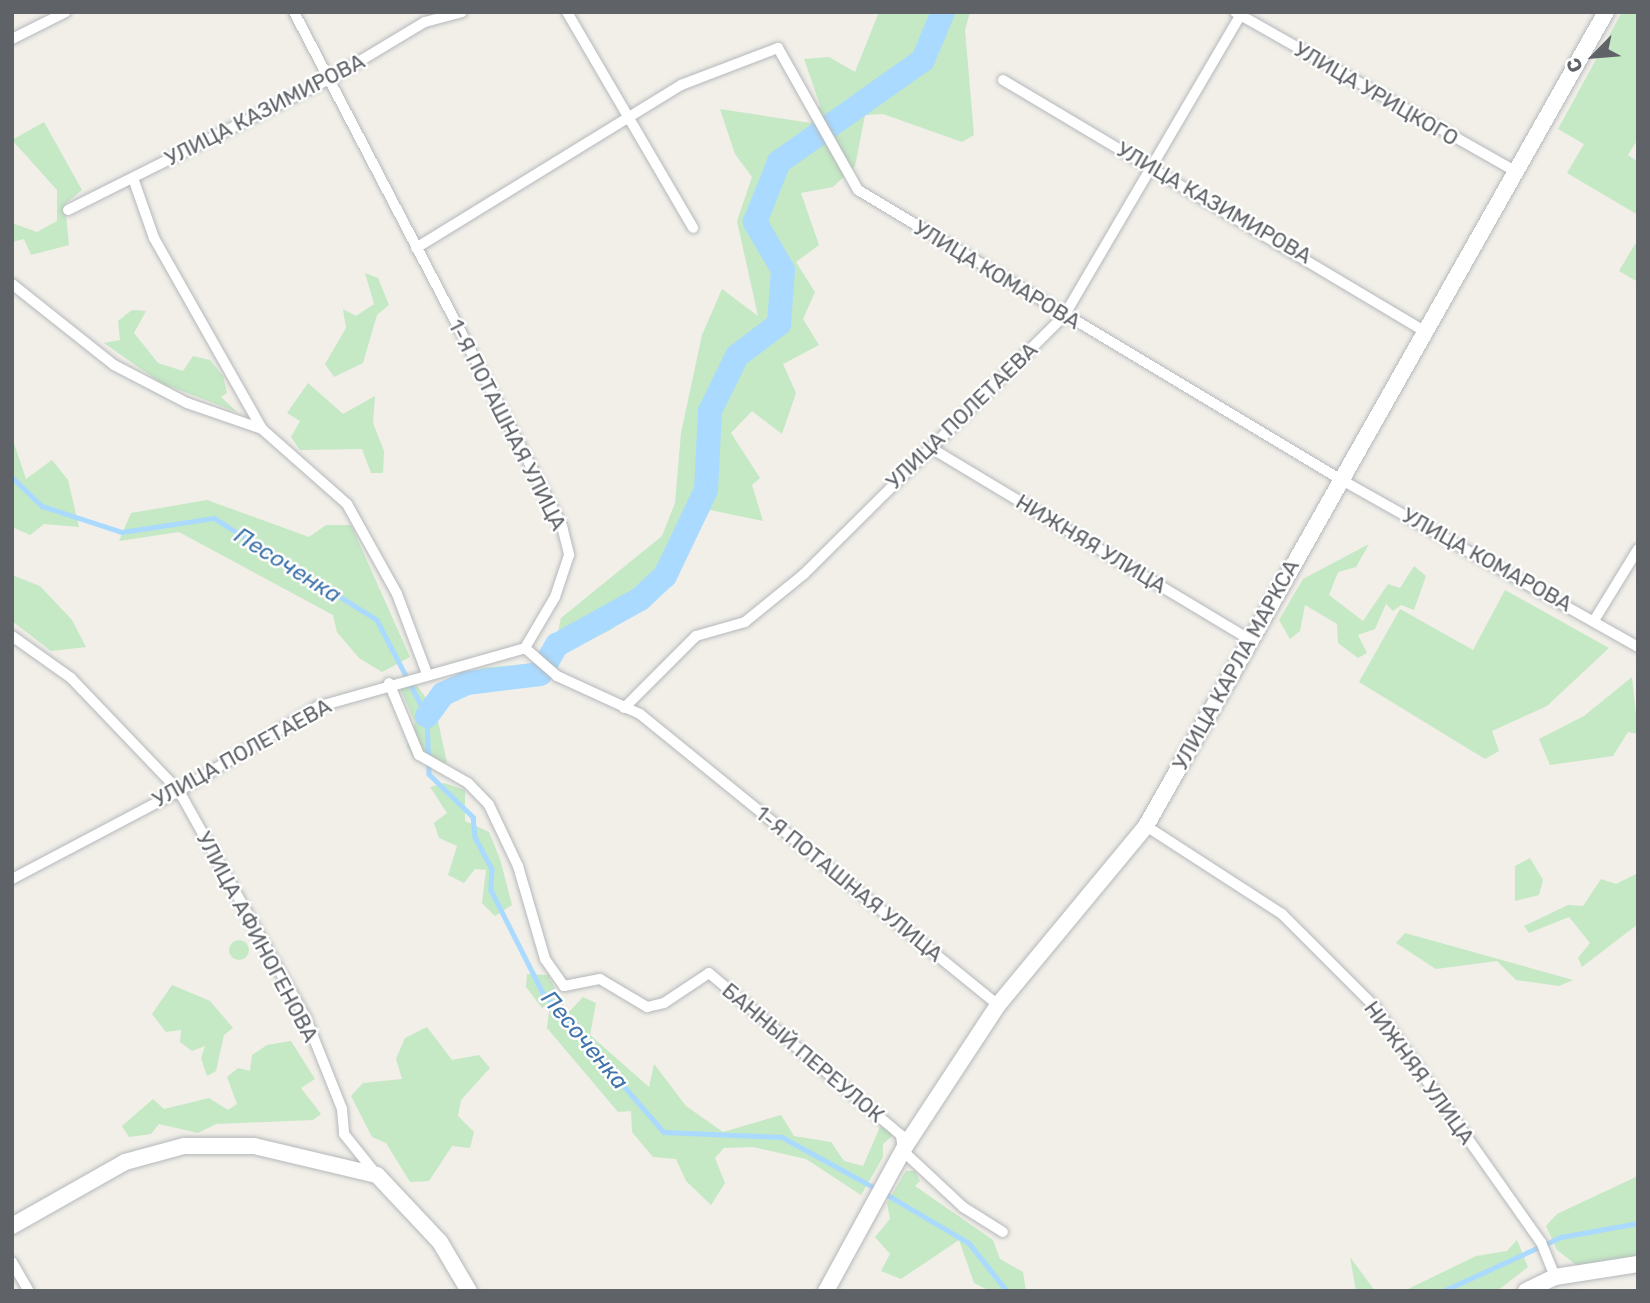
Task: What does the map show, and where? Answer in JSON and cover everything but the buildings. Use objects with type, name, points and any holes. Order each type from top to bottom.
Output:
[{"type":"main road","name":"УЛИЦА КАРЛА МАРКСА","points":[[827,1291],[903,1151],[998,1005],[1146,826],[1423,330],[1518,173],[1601,14]]},
{"type":"main road","points":[[12,1226],[125,1163],[184,1146],[254,1146],[377,1175]]},
{"type":"main road","name":"УЛИЦА АФИНОГЕНОВА","points":[[377,1175],[440,1242],[470,1291]]},
{"type":"main road","points":[[1526,1291],[1555,1277],[1638,1264]]},
{"type":"street","points":[[12,39],[66,12]]},
{"type":"street","name":"1-Я ПОТАШНАЯ УЛИЦА","points":[[294,12],[562,526],[569,555],[555,597],[525,648],[557,676],[640,714],[998,1005]]},
{"type":"street","name":"УЛИЦА КАЗИМИРОВА","points":[[68,210],[330,79],[425,22],[462,12]]},
{"type":"street","points":[[566,12],[625,120],[693,228]]},
{"type":"street","name":"УЛИЦА ПОЛЕТАЕВА","points":[[624,708],[696,636],[745,622],[804,574],[1064,316],[1239,13]]},
{"type":"street","name":"УЛИЦА УРИЦКОГО","points":[[1239,13],[1518,173]]},
{"type":"street","name":"УЛИЦА КОМАРОВА","points":[[416,248],[681,85],[778,48],[858,190],[1064,316],[1340,479],[1595,619],[1638,648]]},
{"type":"street","name":"УЛИЦА КАЗИМИРОВА","points":[[1003,80],[1150,165],[1423,330]]},
{"type":"street","points":[[133,178],[159,249],[262,429],[347,504],[397,594],[426,671]]},
{"type":"street","points":[[12,284],[114,365],[187,403],[262,429]]},
{"type":"street","name":"НИЖНЯЯ УЛИЦА","points":[[931,447],[1250,640]]},
{"type":"street","points":[[1595,619],[1638,549]]},
{"type":"street","name":"УЛИЦА АФИНОГЕНОВА","points":[[12,636],[71,678],[179,791],[305,1016],[342,1109],[344,1134],[377,1175]]},
{"type":"street","name":"УЛИЦА ПОЛЕТАЕВА","points":[[12,879],[179,791],[317,706],[426,671],[525,648]]},
{"type":"street","name":"БАННЫЙ ПЕРЕУЛОК","points":[[389,683],[419,755],[468,783],[489,805],[518,866],[545,960],[564,986],[600,979],[647,1007],[664,1003],[709,973],[901,1135],[903,1151],[963,1207],[1003,1232]]},
{"type":"street","name":"НИЖНЯЯ УЛИЦА","points":[[1146,826],[1283,914],[1375,1007],[1541,1242],[1555,1277]]},
{"type":"street","points":[[12,1262],[29,1291]]},
{"type":"green space","points":[[879,12],[970,12],[965,30],[974,135],[962,142],[883,114],[865,115],[855,166],[833,187],[801,193],[819,245],[796,262],[815,292],[803,319],[819,345],[783,364],[796,393],[782,434],[752,411],[731,433],[760,478],[752,485],[763,521],[710,510],[671,580],[612,629],[573,649],[558,632],[561,618],[662,536],[675,503],[681,433],[702,335],[722,289],[758,316],[737,221],[752,177],[735,154],[720,109],[811,123],[820,105],[804,59],[829,57],[855,72]]},
{"type":"green space","points":[[1622,12],[1638,12],[1638,139],[1628,155],[1638,162],[1638,215],[1567,173],[1584,144],[1558,129]]},
{"type":"green space","points":[[44,122],[82,190],[65,204],[69,245],[31,255],[24,239],[12,242],[12,223],[37,232],[57,221],[57,190],[12,140]]},
{"type":"green space","points":[[1635,244],[1638,245],[1638,282],[1619,271]]},
{"type":"green space","points":[[365,273],[378,278],[389,305],[377,315],[363,363],[334,377],[325,364],[346,328],[343,309],[356,316],[374,304]]},
{"type":"green space","points":[[132,310],[146,311],[134,333],[158,363],[183,371],[193,356],[210,360],[223,376],[227,393],[221,397],[237,412],[161,383],[104,343],[120,340],[118,321]]},
{"type":"green space","points":[[308,383],[343,414],[375,396],[373,423],[384,451],[383,473],[371,473],[362,449],[300,450],[291,437],[300,421],[287,413]]},
{"type":"green space","points":[[12,437],[26,479],[52,460],[68,480],[79,527],[44,524],[30,535],[12,527]]},
{"type":"green space","points":[[207,500],[309,537],[326,525],[351,525],[410,657],[382,672],[359,658],[337,632],[333,615],[179,532],[119,541],[131,513]]},
{"type":"green space","points":[[1369,544],[1356,567],[1338,572],[1329,595],[1363,621],[1388,584],[1400,588],[1414,566],[1426,576],[1414,610],[1401,605],[1393,611],[1386,604],[1375,629],[1358,635],[1367,653],[1358,658],[1338,643],[1337,624],[1305,605],[1300,631],[1290,639],[1279,620],[1303,579]]},
{"type":"green space","points":[[12,575],[40,586],[72,620],[86,647],[51,651],[12,621]]},
{"type":"green space","points":[[1505,590],[1609,648],[1547,706],[1492,731],[1499,751],[1485,759],[1359,682],[1400,609],[1473,650]]},
{"type":"green space","points":[[530,664],[546,682],[497,685],[480,668]]},
{"type":"green space","points":[[473,676],[478,688],[450,699],[438,721],[447,763],[415,760],[407,746],[415,723],[400,688],[415,683],[429,702],[437,691]]},
{"type":"green space","points":[[1632,677],[1638,734],[1628,732],[1613,756],[1550,765],[1539,739],[1584,716]]},
{"type":"green space","points":[[444,783],[465,790],[465,821],[489,832],[500,859],[512,905],[495,916],[482,903],[486,870],[475,869],[464,883],[448,875],[457,846],[439,838],[434,823],[447,813],[430,787]]},
{"type":"green space","points":[[1530,858],[1543,880],[1539,895],[1515,901],[1515,866]]},
{"type":"green space","points":[[1638,873],[1638,924],[1582,967],[1578,958],[1590,943],[1569,917],[1529,933],[1524,926],[1568,905],[1583,906],[1601,879],[1616,884]]},
{"type":"green space","points":[[1405,933],[1573,980],[1559,986],[1516,980],[1497,961],[1436,969],[1396,943]]},
{"type":"green space","points":[[239,940],[246,943],[249,950],[246,957],[239,960],[232,957],[229,950],[232,943]]},
{"type":"green space","points":[[527,974],[548,975],[568,1013],[583,997],[596,1003],[590,1035],[649,1087],[654,1064],[686,1106],[723,1132],[781,1115],[794,1136],[831,1142],[844,1161],[863,1166],[880,1127],[902,1127],[883,1144],[883,1157],[861,1195],[806,1159],[753,1147],[724,1148],[715,1158],[725,1183],[711,1205],[686,1181],[676,1159],[653,1157],[632,1132],[631,1111],[618,1112],[547,1028],[550,1003],[542,1008],[526,987]]},
{"type":"green space","points":[[172,985],[210,1001],[233,1028],[224,1035],[216,1071],[207,1076],[201,1058],[205,1046],[192,1051],[180,1042],[181,1030],[166,1032],[152,1014]]},
{"type":"green space","points":[[427,1027],[452,1060],[479,1055],[490,1068],[461,1100],[458,1116],[474,1132],[470,1148],[452,1146],[429,1181],[410,1182],[386,1143],[372,1137],[351,1096],[363,1083],[402,1079],[396,1059],[405,1038]]},
{"type":"green space","points":[[291,1041],[315,1079],[301,1088],[321,1114],[313,1120],[216,1124],[198,1133],[159,1124],[151,1134],[129,1137],[122,1126],[153,1099],[164,1109],[209,1098],[228,1110],[237,1104],[227,1077],[238,1068],[250,1071],[252,1055],[267,1045]]},
{"type":"green space","points":[[906,1171],[915,1171],[920,1181],[915,1186],[993,1240],[1000,1259],[1023,1272],[1026,1291],[990,1291],[974,1283],[959,1240],[901,1279],[881,1271],[890,1254],[875,1237],[890,1219],[887,1203]]},
{"type":"green space","points":[[1638,1176],[1638,1257],[1579,1267],[1557,1250],[1546,1226],[1557,1214]]},
{"type":"green space","points":[[1517,1240],[1528,1267],[1497,1291],[1404,1291],[1476,1256],[1507,1251]]},
{"type":"green space","points":[[1350,1257],[1375,1291],[1356,1291]]},
{"type":"waterway","points":[[427,716],[443,694],[467,683],[540,674],[557,645],[640,599],[665,576],[706,490],[710,411],[737,356],[779,324],[783,270],[755,222],[779,162],[923,60],[943,12]]},
{"type":"waterway","name":"Песоченка","points":[[12,477],[42,506],[122,532],[214,518],[377,620],[427,716],[429,774],[473,817],[475,837],[492,869],[491,890],[543,993],[664,1132],[782,1137],[877,1189]]},
{"type":"waterway","name":"Песоченка","points":[[884,1193],[969,1243],[1007,1291]]},
{"type":"waterway","name":"Песоченка","points":[[1443,1291],[1561,1237],[1638,1223]]}]
